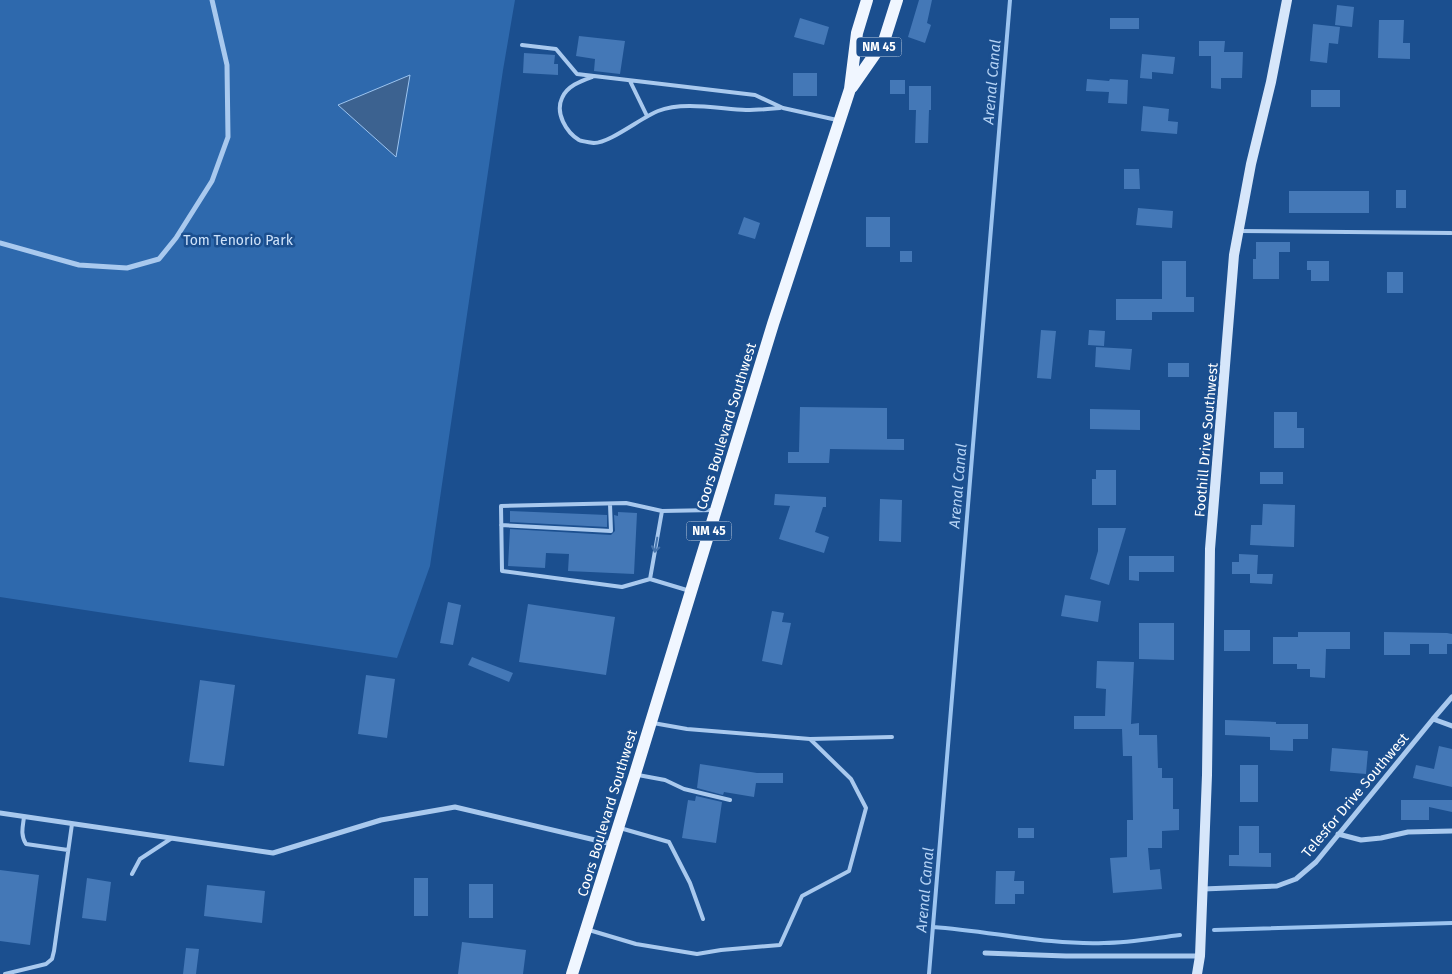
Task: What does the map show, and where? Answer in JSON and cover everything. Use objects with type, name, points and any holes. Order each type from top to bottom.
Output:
[{"type":"main road","name":"Coors Boulevard Southwest","points":[[572,974],[776,315],[850,89],[857,33],[867,0]]},
{"type":"main road","points":[[884,40],[887,0]]},
{"type":"main road","name":"Coors Boulevard Southwest","points":[[850,89],[884,40],[897,0]]},
{"type":"street","points":[[0,243],[79,266],[127,268],[159,258],[176,238],[212,182],[228,137],[227,65],[212,0]]},
{"type":"street","name":"Foothill Drive Southwest","points":[[1200,956],[1207,775],[1210,549],[1234,254],[1251,164],[1271,82],[1287,0]]},
{"type":"street","name":"Telesfor Drive Southwest","points":[[1202,888],[1277,886],[1296,879],[1316,862],[1452,697]]},
{"type":"street","points":[[1433,719],[1452,726]]},
{"type":"street","points":[[0,813],[273,852],[381,820],[455,807],[613,844]]},
{"type":"street","points":[[1338,834],[1361,840],[1408,832],[1452,831]]},
{"type":"street","points":[[985,953],[1066,956],[1200,956],[1197,974]]},
{"type":"lane","points":[[522,45],[556,49],[578,74],[755,95],[783,108],[840,120]]},
{"type":"lane","points":[[594,76],[577,83],[561,98],[560,115],[567,129],[580,141],[597,143],[614,136],[660,110],[680,106],[748,110],[783,108]]},
{"type":"lane","points":[[630,80],[647,116]]},
{"type":"lane","points":[[1239,231],[1451,233]]},
{"type":"lane","points":[[691,591],[650,579],[622,587],[502,572],[501,506],[626,503],[662,511],[716,510]]},
{"type":"lane","points":[[501,525],[611,531],[610,504]]},
{"type":"lane","points":[[650,579],[662,511]]},
{"type":"lane","points":[[651,723],[687,729],[810,739],[892,737]]},
{"type":"lane","points":[[586,929],[636,944],[697,954],[780,945],[802,896],[849,870],[866,808],[851,779],[810,739]]},
{"type":"lane","points":[[635,774],[665,780],[684,789],[730,800]]},
{"type":"lane","points":[[24,817],[22,839],[26,844],[68,850]]},
{"type":"lane","points":[[5,974],[46,964],[52,959],[72,824]]},
{"type":"lane","points":[[618,827],[669,842],[690,883],[702,919]]},
{"type":"lane","points":[[132,874],[140,859],[173,838]]},
{"type":"green space","name":"Tom Tenorio Park","points":[[0,0],[515,0],[430,566],[397,658],[0,597]]},
{"type":"shaded area","points":[[410,75],[396,157],[338,105]]},
{"type":"building","points":[[919,0],[932,0],[927,23],[931,25],[925,43],[908,37]]},
{"type":"building","points":[[1337,5],[1354,7],[1352,27],[1335,25]]},
{"type":"building","points":[[800,18],[829,27],[824,45],[794,37]]},
{"type":"building","points":[[1110,18],[1139,18],[1139,29],[1110,29]]},
{"type":"building","points":[[1379,20],[1404,20],[1403,43],[1410,43],[1410,59],[1378,58]]},
{"type":"building","points":[[1313,24],[1340,27],[1338,44],[1329,43],[1327,63],[1310,61]]},
{"type":"building","points":[[579,36],[625,41],[620,74],[594,71],[595,59],[576,56]]},
{"type":"building","points":[[1199,41],[1225,41],[1224,52],[1243,52],[1242,78],[1221,78],[1221,89],[1211,88],[1211,56],[1199,56]]},
{"type":"building","points":[[524,53],[555,55],[554,64],[558,64],[558,75],[523,73]]},
{"type":"building","points":[[1142,54],[1175,57],[1173,74],[1152,72],[1152,79],[1140,78]]},
{"type":"building","points":[[793,73],[817,73],[817,96],[793,96]]},
{"type":"building","points":[[1087,79],[1128,80],[1127,104],[1108,103],[1109,92],[1086,91]]},
{"type":"building","points":[[890,80],[905,80],[905,94],[890,94]]},
{"type":"building","points":[[909,86],[931,86],[928,143],[915,143],[916,110],[909,110]]},
{"type":"building","points":[[1311,90],[1340,90],[1340,107],[1311,107]]},
{"type":"building","points":[[1143,106],[1169,109],[1168,121],[1178,122],[1177,134],[1141,131]]},
{"type":"building","points":[[1124,169],[1139,169],[1140,189],[1124,189]]},
{"type":"building","points":[[1396,190],[1406,190],[1406,208],[1396,208]]},
{"type":"building","points":[[1289,191],[1369,191],[1369,213],[1289,213]]},
{"type":"building","points":[[1138,208],[1173,211],[1172,228],[1136,225]]},
{"type":"building","points":[[744,217],[760,223],[755,239],[738,234]]},
{"type":"building","points":[[866,217],[890,217],[890,247],[866,247]]},
{"type":"building","points":[[1256,242],[1290,242],[1290,252],[1279,252],[1279,279],[1253,279],[1253,259],[1256,259]]},
{"type":"building","points":[[900,251],[912,251],[912,262],[900,262]]},
{"type":"building","points":[[1162,261],[1186,261],[1186,297],[1194,297],[1194,312],[1152,312],[1152,320],[1116,320],[1116,299],[1162,299]]},
{"type":"building","points":[[1307,261],[1329,261],[1329,281],[1311,281],[1311,270],[1307,270]]},
{"type":"building","points":[[1387,272],[1403,272],[1403,293],[1387,293]]},
{"type":"building","points":[[1041,330],[1056,331],[1051,379],[1037,378]]},
{"type":"building","points":[[1089,330],[1105,331],[1104,346],[1088,345]]},
{"type":"building","points":[[1096,347],[1132,349],[1130,370],[1095,367]]},
{"type":"building","points":[[1168,363],[1189,363],[1189,377],[1168,377]]},
{"type":"building","points":[[800,407],[887,408],[887,439],[904,439],[904,450],[830,449],[829,463],[788,463],[788,452],[799,452]]},
{"type":"building","points":[[1090,409],[1140,410],[1140,430],[1090,429]]},
{"type":"building","points":[[1274,412],[1297,412],[1297,428],[1304,428],[1304,448],[1274,448]]},
{"type":"building","points":[[1096,470],[1116,470],[1116,505],[1092,505],[1092,479],[1096,479]]},
{"type":"building","points":[[1260,472],[1283,472],[1283,484],[1260,484]]},
{"type":"building","points":[[775,494],[826,497],[826,507],[823,507],[815,532],[829,537],[824,553],[779,539],[790,506],[774,505]]},
{"type":"building","points":[[880,499],[902,500],[901,542],[879,541]]},
{"type":"building","points":[[1263,504],[1295,505],[1294,547],[1250,545],[1251,525],[1262,525]]},
{"type":"building","points":[[510,511],[607,515],[607,527],[510,522]]},
{"type":"building","points":[[618,512],[637,513],[634,574],[568,571],[569,554],[546,553],[545,568],[508,566],[510,529],[611,535],[615,531],[614,515],[618,516]]},
{"type":"building","points":[[1098,528],[1126,528],[1109,585],[1090,579],[1098,551]]},
{"type":"building","points":[[1239,554],[1258,555],[1257,574],[1273,574],[1272,584],[1250,583],[1250,574],[1232,574],[1232,562],[1239,562]]},
{"type":"building","points":[[1129,556],[1174,556],[1174,572],[1139,572],[1139,581],[1129,580]]},
{"type":"building","points":[[1065,595],[1101,601],[1098,622],[1061,616]]},
{"type":"building","points":[[448,602],[461,605],[453,645],[440,643]]},
{"type":"building","points":[[528,604],[615,617],[606,675],[519,662]]},
{"type":"building","points":[[772,611],[784,613],[782,622],[791,623],[782,665],[762,661]]},
{"type":"building","points":[[1139,623],[1174,623],[1174,660],[1139,659]]},
{"type":"building","points":[[1224,630],[1250,630],[1250,651],[1224,651]]},
{"type":"building","points":[[1298,632],[1350,632],[1350,649],[1326,649],[1325,678],[1310,677],[1310,669],[1297,669],[1297,664],[1273,664],[1273,637],[1298,637]]},
{"type":"building","points":[[1384,632],[1447,633],[1452,634],[1452,644],[1447,644],[1447,654],[1429,654],[1429,644],[1410,644],[1410,655],[1384,655]]},
{"type":"building","points":[[472,657],[513,673],[509,682],[468,665]]},
{"type":"building","points":[[1097,661],[1134,662],[1131,724],[1139,723],[1139,735],[1157,735],[1158,768],[1162,768],[1162,778],[1173,778],[1173,809],[1179,809],[1179,830],[1162,831],[1162,848],[1148,848],[1150,870],[1160,869],[1162,889],[1113,893],[1110,858],[1127,857],[1127,820],[1133,820],[1132,756],[1123,756],[1122,729],[1074,729],[1074,716],[1105,716],[1106,689],[1096,688]]},
{"type":"building","points":[[366,675],[395,679],[387,738],[358,734]]},
{"type":"building","points":[[200,680],[235,685],[224,766],[189,762]]},
{"type":"building","points":[[1225,720],[1276,722],[1276,724],[1308,724],[1308,739],[1293,739],[1293,751],[1270,750],[1270,737],[1225,735]]},
{"type":"building","points":[[1439,746],[1452,749],[1452,787],[1413,778],[1416,765],[1434,769]]},
{"type":"building","points":[[1332,748],[1368,751],[1366,774],[1330,771]]},
{"type":"building","points":[[700,764],[757,773],[783,773],[783,783],[756,783],[754,797],[724,792],[723,795],[697,788]]},
{"type":"building","points":[[1240,765],[1258,765],[1258,802],[1240,802]]},
{"type":"building","points":[[696,796],[722,802],[716,843],[682,838],[688,800],[695,801]]},
{"type":"building","points":[[1401,800],[1452,800],[1452,812],[1429,807],[1429,820],[1401,820]]},
{"type":"building","points":[[1239,826],[1259,826],[1259,853],[1271,853],[1271,867],[1229,866],[1229,855],[1239,855]]},
{"type":"building","points":[[1018,828],[1034,828],[1034,838],[1018,838]]},
{"type":"building","points":[[0,870],[39,875],[30,945],[0,941]]},
{"type":"building","points":[[996,871],[1015,871],[1014,881],[1024,881],[1024,894],[1015,894],[1015,904],[995,904]]},
{"type":"building","points":[[87,878],[111,882],[106,921],[82,918]]},
{"type":"building","points":[[414,878],[428,878],[428,916],[414,916]]},
{"type":"building","points":[[469,884],[493,884],[493,918],[469,918]]},
{"type":"building","points":[[207,885],[265,891],[262,923],[204,916]]},
{"type":"building","points":[[462,942],[526,950],[523,974],[458,974]]},
{"type":"building","points":[[186,948],[199,949],[196,974],[183,974]]},
{"type":"waterway","name":"Arenal Canal","points":[[929,974],[1010,0]]},
{"type":"waterway","points":[[1214,930],[1452,923]]},
{"type":"waterway","points":[[933,927],[1040,940],[1083,943],[1123,942],[1180,935]]}]
